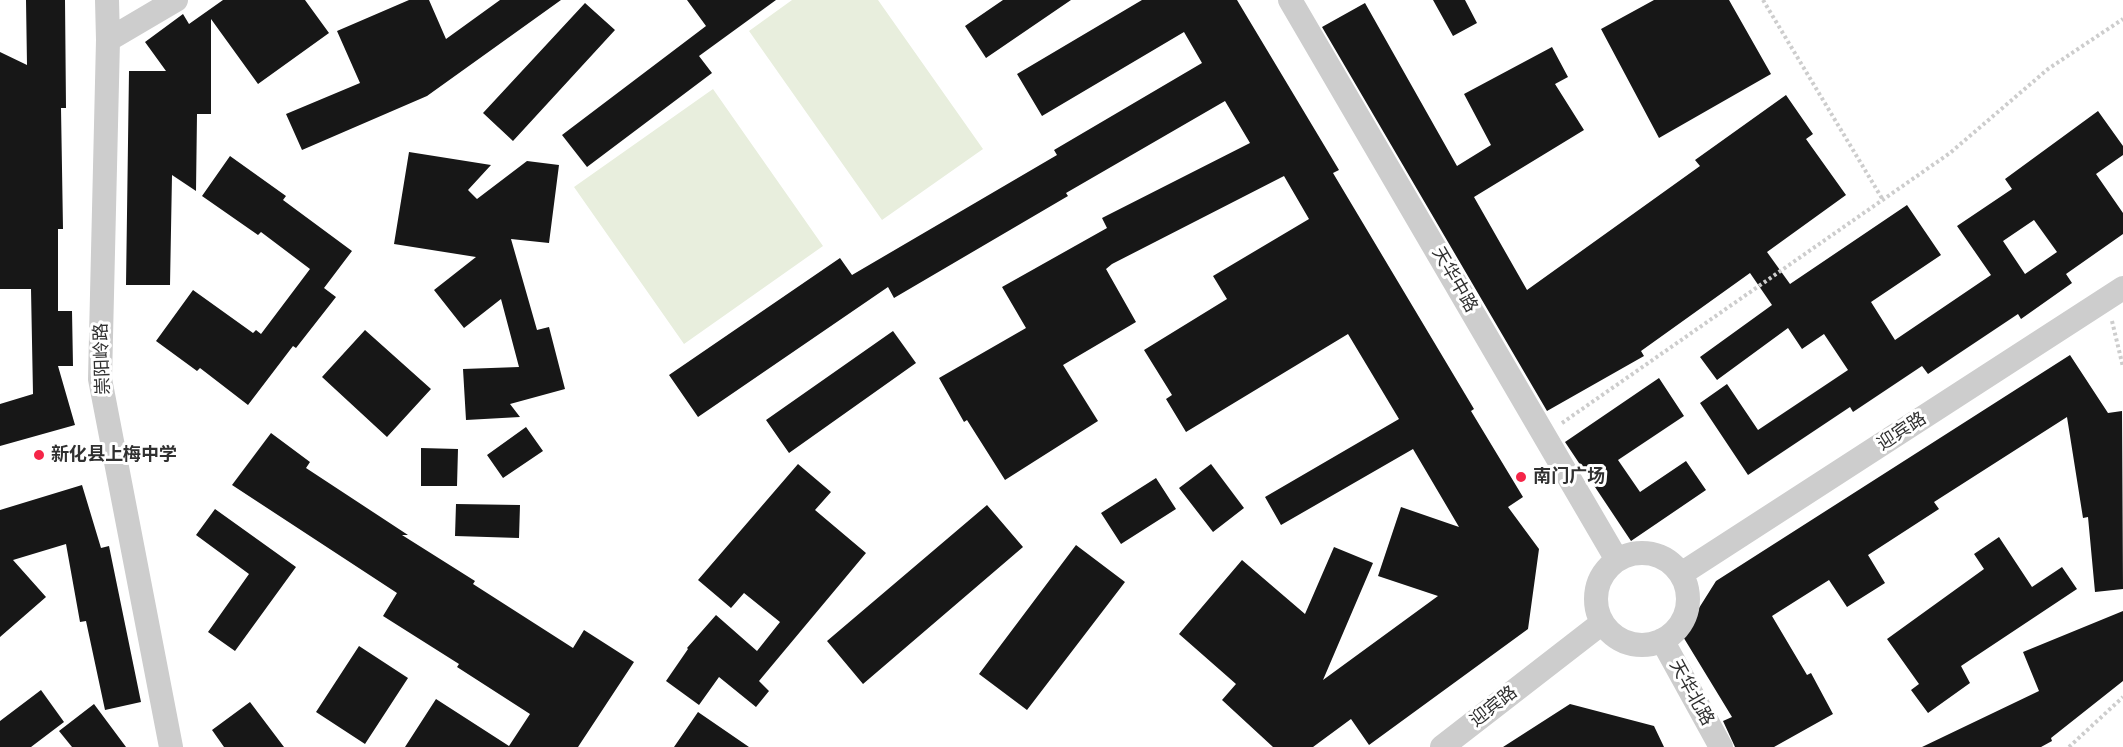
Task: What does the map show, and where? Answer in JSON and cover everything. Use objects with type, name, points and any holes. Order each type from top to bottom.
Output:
[{"type":"street","name":"崇阳岭路","points":[[107,0],[100,379],[171,747]]},
{"type":"street","points":[[108,40],[176,0]]},
{"type":"street","name":"天华中路","points":[[1290,0],[1617,560]]},
{"type":"street","points":[[1298,0],[1309,32]]},
{"type":"street","name":"迎宾路","points":[[1681,574],[2115,294]]},
{"type":"street","points":[[1635,553],[1651,553],[1665,558],[1681,574],[1688,595],[1686,610],[1680,624],[1662,640],[1641,645],[1626,642],[1612,635],[1602,623],[1596,609],[1596,594],[1600,579],[1608,567],[1617,560],[1635,553]]},
{"type":"street","name":"迎宾路","points":[[1442,747],[1602,623]]},
{"type":"street","name":"天华北路","points":[[1662,640],[1720,747]]},
{"type":"path","points":[[1763,0],[1883,200]]},
{"type":"path","points":[[1544,434],[1574,416],[1950,153],[2048,69],[2123,19]]},
{"type":"path","points":[[2115,294],[2123,367]]},
{"type":"path","points":[[2068,747],[2123,697]]},
{"type":"green space","points":[[792,0],[878,0],[983,149],[882,220],[749,31]]},
{"type":"green space","points":[[713,89],[823,246],[684,344],[574,187]]},
{"type":"building","points":[[26,0],[65,0],[66,108],[61,108],[63,229],[58,229],[58,311],[72,311],[73,366],[58,366],[75,425],[0,446],[0,404],[33,394],[31,289],[0,289],[0,52],[27,65]]},
{"type":"building","points":[[223,0],[305,0],[329,33],[258,84],[211,19],[211,114],[197,114],[196,191],[172,175],[170,285],[126,285],[129,71],[166,71],[145,42],[183,14],[189,24]]},
{"type":"building","points":[[409,0],[429,0],[446,39],[500,0],[561,0],[427,96],[302,150],[286,114],[360,83],[337,31]]},
{"type":"building","points":[[687,0],[776,0],[699,56],[712,73],[587,167],[562,135],[706,26]]},
{"type":"building","points":[[1003,0],[1071,0],[986,58],[965,26]]},
{"type":"building","points":[[1142,0],[1237,0],[1339,170],[1333,173],[1474,409],[1471,411],[1523,497],[1508,507],[1539,549],[1528,629],[1369,745],[1351,719],[1313,747],[1273,747],[1222,700],[1236,684],[1179,634],[1242,560],[1305,614],[1334,547],[1373,563],[1323,680],[1438,596],[1378,576],[1401,507],[1459,527],[1413,449],[1281,525],[1265,497],[1399,419],[1348,334],[1186,432],[1166,399],[1172,395],[1144,350],[1227,299],[1213,276],[1309,219],[1284,176],[1106,269],[1136,322],[1063,365],[1098,421],[1005,480],[967,420],[964,422],[939,378],[1026,328],[1002,287],[1107,228],[1102,218],[1250,143],[1225,101],[1066,193],[1068,196],[894,298],[888,287],[698,417],[669,375],[840,258],[852,275],[1057,155],[1054,150],[1202,63],[1184,32],[1042,116],[1017,74]]},
{"type":"building","points":[[1433,0],[1465,0],[1477,23],[1453,36]]},
{"type":"building","points":[[1654,0],[1729,0],[1771,74],[1659,138],[1601,29]]},
{"type":"building","points":[[585,3],[615,30],[513,141],[483,113]]},
{"type":"building","points":[[1365,3],[1457,166],[1491,145],[1464,94],[1552,47],[1568,77],[1555,84],[1584,130],[1474,197],[1527,290],[1700,166],[1695,160],[1786,95],[1813,134],[1806,139],[1846,195],[1767,252],[1790,284],[1907,205],[1941,255],[1871,302],[1895,340],[1991,275],[1957,226],[2012,189],[2005,179],[2098,111],[2123,146],[2123,155],[2096,174],[2123,213],[2123,234],[2066,274],[2072,283],[2021,319],[2018,314],[1928,374],[1922,366],[1853,412],[1850,407],[1748,475],[1700,403],[1727,384],[1758,430],[1848,370],[1824,334],[1802,349],[1788,328],[1717,380],[1700,357],[1772,305],[1750,273],[1641,351],[1644,356],[1547,411],[1322,27]],"holes":[[[2034,220],[2057,252],[2025,274],[2003,241]]]},
{"type":"building","points":[[409,152],[491,165],[468,190],[477,199],[527,161],[559,165],[549,243],[511,239],[537,330],[549,327],[565,389],[510,404],[520,417],[466,420],[463,369],[519,367],[501,299],[464,328],[434,290],[476,257],[394,244]]},
{"type":"building","points":[[230,156],[286,196],[283,200],[352,251],[324,288],[336,297],[296,348],[293,346],[248,405],[200,368],[197,371],[156,341],[193,290],[253,333],[256,330],[261,334],[310,269],[261,232],[258,235],[202,196]]},
{"type":"building","points":[[365,330],[431,389],[387,437],[322,377]]},
{"type":"building","points":[[893,331],[916,363],[789,453],[766,420]]},
{"type":"building","points":[[2070,355],[2108,413],[2122,411],[2123,589],[2095,592],[2088,517],[2083,518],[2067,417],[1934,502],[1939,509],[1868,555],[1885,583],[1847,607],[1829,580],[1772,616],[1807,675],[1811,673],[1833,714],[1774,747],[1735,747],[1723,721],[1732,717],[1682,635],[1716,581]]},
{"type":"building","points":[[1659,378],[1684,416],[1618,460],[1640,492],[1686,461],[1706,490],[1631,541],[1565,442]]},
{"type":"building","points":[[526,427],[543,451],[503,478],[487,455]]},
{"type":"building","points":[[271,433],[310,462],[306,468],[408,535],[402,535],[475,581],[473,584],[573,648],[584,630],[634,662],[578,747],[405,747],[436,699],[509,746],[530,714],[457,667],[459,664],[383,616],[397,593],[232,485]]},
{"type":"building","points":[[421,448],[458,449],[457,486],[421,486]]},
{"type":"building","points":[[798,464],[831,492],[815,510],[866,553],[759,681],[769,691],[756,707],[719,677],[699,705],[666,681],[687,648],[716,615],[757,651],[780,622],[744,593],[731,608],[698,580]]},
{"type":"building","points":[[1211,464],[1244,508],[1213,532],[1179,488]]},
{"type":"building","points":[[1156,478],[1176,509],[1121,544],[1101,513]]},
{"type":"building","points":[[82,485],[101,548],[109,546],[141,702],[105,710],[86,621],[80,622],[66,544],[13,560],[46,597],[0,637],[0,510]]},
{"type":"building","points":[[456,504],[520,505],[519,538],[455,536]]},
{"type":"building","points":[[987,505],[1023,547],[863,684],[827,641]]},
{"type":"building","points":[[215,509],[296,567],[235,651],[208,632],[249,574],[196,535]]},
{"type":"building","points":[[1999,537],[2032,587],[2062,567],[2077,589],[1961,666],[1970,683],[1928,713],[1911,690],[1919,684],[1887,639],[1984,569],[1974,554]]},
{"type":"building","points":[[1076,545],[1125,582],[1027,710],[979,674]]},
{"type":"building","points":[[2123,611],[2123,681],[2051,738],[2052,741],[2041,747],[1922,747],[2039,691],[2023,652]]},
{"type":"building","points":[[359,646],[408,678],[365,744],[316,712]]},
{"type":"building","points":[[41,690],[64,722],[31,747],[0,747],[0,721]]},
{"type":"building","points":[[250,702],[284,747],[224,747],[212,730]]},
{"type":"building","points":[[94,704],[126,747],[72,747],[59,731]]},
{"type":"building","points":[[1570,704],[1654,726],[1664,747],[1503,747]]},
{"type":"building","points":[[698,712],[749,747],[674,747]]},
{"type":"place","name":"新化县上梅中学","points":[[39,455]]},
{"type":"place","name":"南门广场","points":[[1521,477]]}]
